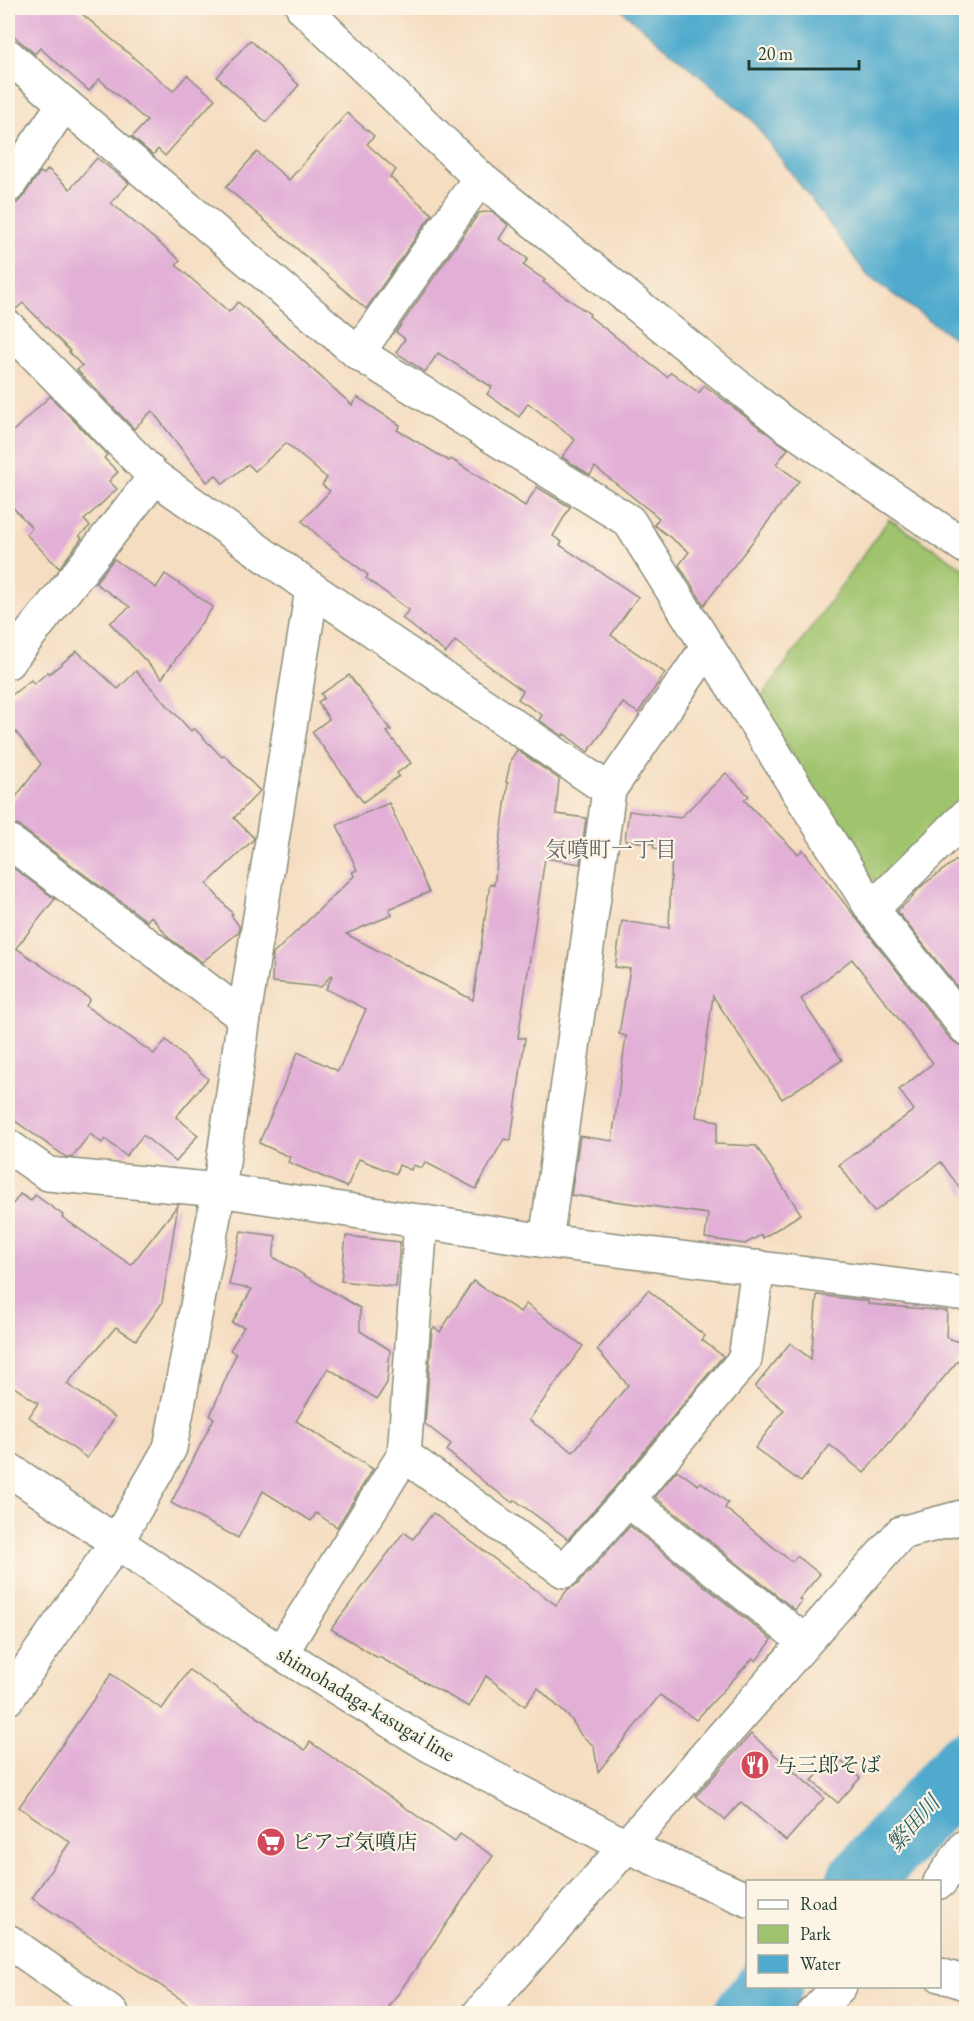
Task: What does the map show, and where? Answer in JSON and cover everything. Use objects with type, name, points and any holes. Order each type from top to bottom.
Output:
[{"type":"street","points":[[303,8],[480,178],[783,423],[966,548]]},
{"type":"street","points":[[8,56],[358,353],[628,521],[872,909],[966,1028]]},
{"type":"street","points":[[8,186],[64,104]]},
{"type":"street","points":[[358,353],[480,178]]},
{"type":"street","points":[[8,327],[155,477],[312,588],[609,790]]},
{"type":"street","points":[[8,663],[155,477]]},
{"type":"street","points":[[8,1698],[116,1543],[170,1448],[219,1190],[312,588]]},
{"type":"street","points":[[546,1241],[609,790],[707,648]]},
{"type":"street","points":[[872,909],[966,816]]},
{"type":"street","points":[[8,841],[244,1017]]},
{"type":"street","points":[[8,1146],[48,1174],[219,1190],[546,1241],[966,1293]]},
{"type":"street","points":[[281,1653],[404,1455],[421,1221]]},
{"type":"street","points":[[404,1455],[564,1571],[628,1500],[745,1359],[758,1267]]},
{"type":"street","name":"shimohadaga-kasugai line","points":[[8,1469],[281,1653],[429,1745],[626,1846],[746,1900]]},
{"type":"street","points":[[628,1500],[804,1641]]},
{"type":"street","points":[[478,2013],[901,1533],[966,1516]]},
{"type":"street","points":[[940,1880],[966,1846]]},
{"type":"street","points":[[8,1941],[112,2013]]},
{"type":"street","points":[[941,1976],[966,1983]]},
{"type":"street","points":[[813,2013],[838,1988]]},
{"type":"green space","points":[[889,519],[966,570],[966,805],[888,881],[870,879],[758,702]]},
{"type":"water","points":[[619,8],[966,8],[966,347],[868,276],[752,120]]},
{"type":"building","points":[[8,8],[75,8],[173,91],[187,75],[215,99],[165,156],[158,149],[153,155],[132,137],[147,121],[99,79],[89,91],[40,48],[35,54],[8,31]]},
{"type":"building","points":[[250,40],[299,85],[266,122],[217,77]]},
{"type":"building","points":[[347,113],[374,136],[367,144],[396,170],[390,177],[432,214],[366,309],[226,187],[257,152],[289,180]]},
{"type":"building","points":[[97,158],[129,183],[111,203],[180,260],[176,265],[229,312],[238,302],[352,405],[357,397],[400,425],[397,430],[449,461],[451,459],[525,506],[537,487],[570,507],[553,536],[562,542],[560,545],[638,597],[611,635],[665,673],[638,713],[623,703],[588,752],[564,734],[563,736],[539,720],[542,715],[518,699],[523,691],[455,641],[446,653],[402,618],[409,610],[366,578],[368,575],[302,521],[330,491],[322,485],[327,478],[286,443],[255,471],[248,464],[223,484],[216,475],[207,482],[152,411],[134,429],[77,370],[82,366],[70,351],[23,303],[15,310],[8,309],[8,205],[17,203],[40,172],[44,174],[48,169],[70,189]]},
{"type":"building","points":[[492,211],[508,225],[499,239],[528,259],[523,265],[545,280],[543,282],[590,314],[589,316],[667,377],[671,372],[699,393],[704,385],[788,449],[776,464],[799,481],[704,605],[679,565],[689,552],[654,525],[659,518],[595,467],[590,475],[562,457],[575,440],[528,403],[519,417],[487,394],[492,387],[438,353],[425,372],[396,352],[405,339],[396,332],[479,213]]},
{"type":"building","points":[[50,396],[107,455],[104,458],[118,472],[109,481],[117,489],[84,520],[90,526],[79,536],[82,538],[59,568],[26,534],[32,528],[8,502],[8,436]]},
{"type":"building","points":[[114,559],[156,588],[165,574],[213,607],[162,678],[110,623],[130,607],[95,583]]},
{"type":"building","points":[[77,651],[118,689],[136,671],[191,731],[194,728],[260,791],[234,818],[254,838],[253,840],[207,884],[233,914],[231,915],[239,926],[239,932],[202,962],[169,938],[151,916],[147,921],[19,826],[8,823],[8,807],[41,764],[8,722],[8,698],[31,680],[34,684],[48,672],[49,674]]},
{"type":"building","points":[[349,675],[391,730],[387,732],[411,763],[397,773],[399,776],[363,802],[312,732],[329,719],[318,702],[324,698],[321,694]]},
{"type":"building","points":[[517,750],[559,779],[556,814],[586,818],[580,864],[545,858],[518,1038],[525,1038],[511,1140],[504,1139],[476,1189],[425,1162],[422,1168],[413,1165],[411,1170],[399,1165],[396,1174],[359,1159],[347,1187],[288,1162],[290,1157],[259,1143],[298,1052],[338,1071],[366,1009],[326,989],[331,975],[321,987],[272,982],[273,954],[354,876],[352,872],[357,870],[337,825],[389,803],[429,892],[389,909],[392,915],[346,934],[473,1000],[490,884],[494,885],[508,783],[506,782],[511,759]]},
{"type":"building","points":[[726,773],[749,796],[744,800],[798,854],[803,850],[951,1040],[966,1046],[966,1197],[941,1162],[874,1212],[839,1165],[914,1110],[899,1090],[933,1063],[852,959],[801,999],[842,1060],[782,1099],[713,996],[696,1117],[719,1121],[715,1144],[756,1146],[801,1214],[763,1238],[761,1235],[745,1244],[705,1238],[708,1214],[571,1195],[580,1136],[612,1141],[626,1036],[619,1034],[630,969],[615,967],[622,921],[669,928],[672,851],[653,848],[654,844],[625,840],[629,811],[680,818]]},
{"type":"building","points":[[966,853],[966,998],[897,911],[923,885]]},
{"type":"building","points":[[8,864],[55,899],[16,948],[90,999],[86,1006],[154,1054],[166,1040],[208,1079],[176,1117],[198,1135],[176,1162],[143,1135],[126,1156],[105,1139],[102,1143],[90,1134],[72,1157],[66,1157],[8,1116]]},
{"type":"building","points":[[20,1194],[31,1201],[35,1195],[63,1215],[62,1217],[131,1265],[178,1205],[162,1303],[136,1340],[116,1327],[67,1384],[115,1417],[87,1458],[29,1417],[38,1403],[8,1383],[8,1211]]},
{"type":"building","points":[[241,1231],[276,1236],[273,1257],[360,1308],[360,1331],[390,1350],[387,1383],[377,1399],[328,1368],[296,1421],[373,1469],[337,1527],[316,1513],[311,1521],[263,1491],[238,1538],[171,1503],[214,1418],[210,1416],[236,1354],[230,1350],[244,1327],[232,1323],[252,1289],[229,1285]]},
{"type":"building","points":[[346,1236],[400,1242],[396,1287],[341,1281]]},
{"type":"building","points":[[473,1281],[520,1312],[526,1304],[583,1346],[529,1420],[573,1452],[628,1385],[597,1350],[648,1290],[705,1336],[702,1340],[723,1356],[614,1488],[568,1539],[515,1500],[513,1503],[484,1482],[447,1451],[451,1444],[425,1424],[432,1330],[434,1327],[440,1332]]},
{"type":"building","points":[[817,1295],[868,1301],[868,1304],[947,1311],[946,1337],[966,1345],[966,1351],[864,1473],[830,1445],[801,1482],[755,1448],[784,1410],[755,1387],[790,1343],[811,1359]]},
{"type":"building","points":[[677,1470],[698,1485],[701,1482],[728,1503],[725,1508],[792,1562],[797,1556],[820,1574],[799,1599],[802,1601],[795,1610],[655,1497]]},
{"type":"building","points":[[433,1513],[556,1605],[568,1589],[578,1584],[630,1526],[772,1640],[756,1661],[753,1658],[696,1720],[660,1695],[598,1772],[594,1746],[581,1735],[571,1719],[538,1688],[525,1706],[486,1676],[469,1707],[378,1658],[331,1629],[404,1532],[413,1539]]},
{"type":"building","name":"ピアゴ気噴店","points":[[189,1670],[305,1750],[310,1742],[455,1842],[460,1834],[493,1856],[385,2013],[201,2013],[32,1898],[70,1842],[19,1807],[111,1674],[162,1709]]},
{"type":"building","name":"与三郎そば","points":[[751,1734],[824,1798],[786,1841],[741,1802],[725,1820],[696,1796]]},
{"type":"building","points":[[834,1755],[860,1778],[838,1803],[812,1781]]},
{"type":"waterway","name":"繁田川","points":[[861,1880],[966,1764]]},
{"type":"waterway","name":"繁田川","points":[[747,2014],[768,1988]]},
{"type":"place","name":"与三郎そば","points":[[755,1765]]},
{"type":"place","name":"ピアゴ気噴店","points":[[271,1842]]},
{"type":"district","name":"気噴町一丁目","points":[[611,849]]}]
